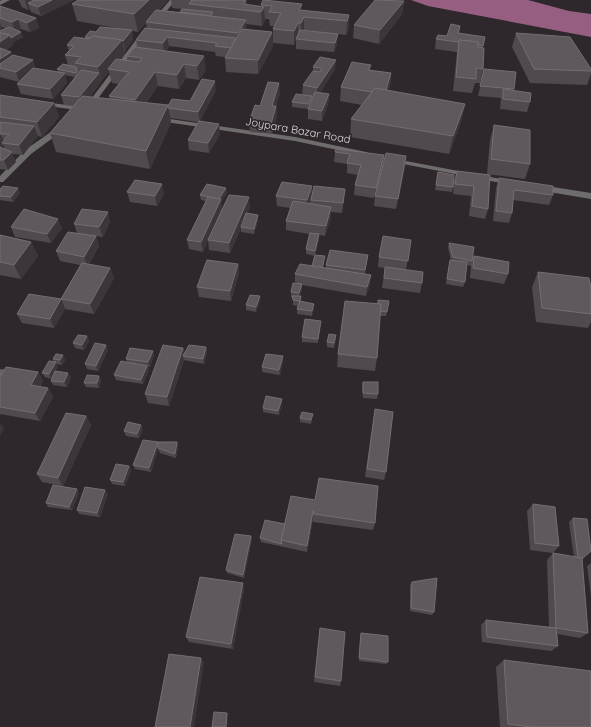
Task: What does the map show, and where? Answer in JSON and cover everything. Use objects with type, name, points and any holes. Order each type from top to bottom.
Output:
[{"type":"street","points":[[0,3],[7,0]]},
{"type":"street","points":[[0,180],[28,152],[72,120],[90,110],[137,42],[173,0]]},
{"type":"street","points":[[32,103],[90,110]]},
{"type":"street","name":"Joypara Bazar Road","points":[[148,117],[295,139],[372,155]]},
{"type":"street","points":[[388,158],[517,184]]},
{"type":"street","points":[[532,186],[591,196]]},
{"type":"shaded area","points":[[411,0],[528,0],[569,11],[591,14],[591,37],[428,6]]},
{"type":"building","points":[[34,0],[52,0],[38,7],[28,3]]},
{"type":"building","points":[[78,0],[149,0],[134,14],[72,4]]},
{"type":"building","points":[[192,0],[246,0],[244,4],[264,7],[261,12],[189,4]]},
{"type":"building","points":[[263,0],[302,4],[299,10],[349,15],[347,21],[304,17],[301,23],[298,23],[294,31],[273,29],[281,13],[269,12],[272,6],[261,5]]},
{"type":"building","points":[[375,0],[404,1],[380,30],[354,25]]},
{"type":"building","points":[[0,6],[36,18],[27,23],[18,19],[12,22],[0,18]]},
{"type":"building","points":[[182,9],[213,12],[211,16],[180,12]]},
{"type":"building","points":[[156,10],[246,20],[238,33],[146,22]]},
{"type":"building","points":[[451,24],[460,26],[458,33],[485,37],[483,46],[478,45],[478,42],[459,40],[458,42],[436,39],[438,35],[447,36]]},
{"type":"building","points":[[9,27],[21,32],[11,38],[10,35],[0,33],[0,31]]},
{"type":"building","points":[[100,27],[132,30],[123,41],[93,36],[91,38],[85,37],[90,31],[96,32]]},
{"type":"building","points":[[145,28],[236,38],[231,48],[215,46],[217,43],[167,37],[163,43],[136,40]]},
{"type":"building","points":[[242,29],[272,32],[258,60],[225,58]]},
{"type":"building","points":[[300,30],[338,34],[335,43],[296,39]]},
{"type":"building","points":[[0,33],[10,35],[0,42]]},
{"type":"building","points":[[516,33],[570,37],[591,71],[534,69]]},
{"type":"building","points":[[93,36],[122,40],[98,67],[75,63],[81,57],[65,55],[74,46],[67,45],[74,37],[89,39]]},
{"type":"building","points":[[459,40],[478,42],[478,47],[484,48],[483,69],[476,68],[476,79],[456,77]]},
{"type":"building","points":[[135,47],[204,56],[197,66],[184,64],[177,75],[155,72],[135,100],[109,96],[129,72],[108,69],[116,59],[139,62],[142,58],[127,56]]},
{"type":"building","points":[[0,48],[11,52],[0,59]]},
{"type":"building","points":[[13,55],[33,60],[16,72],[0,68],[0,64]]},
{"type":"building","points":[[320,57],[336,60],[317,88],[303,85],[313,71],[320,72],[322,68],[313,67]]},
{"type":"building","points":[[352,62],[371,65],[368,70],[391,73],[386,90],[375,88],[372,92],[341,87]]},
{"type":"building","points":[[63,64],[76,67],[77,72],[57,69]]},
{"type":"building","points":[[33,68],[65,73],[50,89],[17,84]]},
{"type":"building","points":[[484,69],[516,72],[514,89],[480,86]]},
{"type":"building","points":[[81,70],[99,73],[79,97],[61,95]]},
{"type":"building","points":[[202,79],[215,81],[198,112],[168,108],[172,99],[190,101]]},
{"type":"building","points":[[268,82],[279,83],[272,106],[276,106],[271,124],[249,122],[255,105],[260,106]]},
{"type":"building","points":[[375,88],[465,104],[453,136],[351,119]]},
{"type":"building","points":[[503,89],[531,93],[530,102],[503,99]]},
{"type":"building","points":[[315,92],[329,94],[322,111],[308,109]]},
{"type":"building","points":[[296,94],[312,96],[308,104],[292,102]]},
{"type":"building","points":[[0,95],[54,103],[37,122],[0,117]]},
{"type":"building","points":[[82,96],[168,105],[146,151],[50,133]]},
{"type":"building","points":[[199,121],[219,124],[208,143],[188,140]]},
{"type":"building","points":[[0,122],[34,126],[19,145],[2,143],[9,134],[0,134]]},
{"type":"building","points":[[494,125],[530,130],[530,164],[491,159]]},
{"type":"building","points":[[0,147],[12,152],[4,160],[0,160]]},
{"type":"building","points":[[336,149],[384,155],[376,188],[355,185],[361,165],[347,163],[350,154],[335,152]]},
{"type":"building","points":[[386,153],[406,156],[398,199],[375,196]]},
{"type":"building","points":[[457,171],[490,175],[488,209],[472,206],[474,186],[455,184]]},
{"type":"building","points":[[438,172],[454,175],[453,187],[436,185]]},
{"type":"building","points":[[499,178],[553,186],[553,195],[514,190],[512,213],[496,211]]},
{"type":"building","points":[[135,180],[162,184],[155,196],[127,192]]},
{"type":"building","points":[[282,182],[312,186],[307,200],[276,196]]},
{"type":"building","points":[[207,184],[226,188],[219,199],[200,195]]},
{"type":"building","points":[[3,186],[18,188],[11,197],[0,196],[0,189]]},
{"type":"building","points":[[314,186],[345,189],[343,203],[311,200]]},
{"type":"building","points":[[229,195],[249,197],[229,243],[208,240]]},
{"type":"building","points":[[208,197],[221,199],[201,242],[187,240]]},
{"type":"building","points":[[293,201],[331,207],[326,226],[286,221]]},
{"type":"building","points":[[24,209],[58,219],[47,234],[11,227]]},
{"type":"building","points":[[82,209],[108,212],[99,227],[74,224]]},
{"type":"building","points":[[246,213],[258,215],[254,229],[241,227]]},
{"type":"building","points":[[68,232],[96,236],[84,257],[56,251]]},
{"type":"building","points":[[310,233],[319,234],[315,251],[306,249]]},
{"type":"building","points":[[0,235],[31,242],[14,265],[0,262]]},
{"type":"building","points":[[383,236],[411,240],[408,261],[379,257]]},
{"type":"building","points":[[449,243],[474,247],[472,261],[453,257]]},
{"type":"building","points":[[330,250],[368,255],[365,270],[326,265]]},
{"type":"building","points":[[315,255],[325,256],[322,268],[312,266]]},
{"type":"building","points":[[474,256],[509,262],[508,274],[473,268]]},
{"type":"building","points":[[207,260],[238,264],[230,291],[197,287]]},
{"type":"building","points":[[450,260],[467,262],[465,282],[447,279]]},
{"type":"building","points":[[82,263],[110,268],[90,304],[61,299]]},
{"type":"building","points":[[300,264],[371,275],[367,287],[295,274]]},
{"type":"building","points":[[385,267],[423,272],[422,283],[384,278]]},
{"type":"building","points":[[538,272],[589,278],[591,288],[591,314],[542,308]]},
{"type":"building","points":[[293,283],[302,284],[299,293],[291,292]]},
{"type":"building","points":[[29,294],[61,299],[50,319],[17,314]]},
{"type":"building","points":[[250,295],[260,296],[256,307],[246,305]]},
{"type":"building","points":[[292,296],[301,296],[300,301],[293,300]]},
{"type":"building","points":[[378,300],[389,301],[387,312],[380,311],[381,304],[378,304]]},
{"type":"building","points":[[300,301],[314,304],[312,311],[297,309]]},
{"type":"building","points":[[345,301],[381,304],[377,358],[338,354]]},
{"type":"building","points":[[305,319],[321,321],[318,339],[302,337]]},
{"type":"building","points":[[329,334],[336,335],[334,343],[327,342]]},
{"type":"building","points":[[78,335],[87,336],[82,345],[73,343]]},
{"type":"building","points":[[95,343],[106,345],[96,366],[85,364]]},
{"type":"building","points":[[163,345],[183,348],[167,397],[145,394]]},
{"type":"building","points":[[189,345],[206,347],[203,359],[183,356]]},
{"type":"building","points":[[130,348],[153,351],[148,362],[126,359]]},
{"type":"building","points":[[56,354],[63,355],[60,360],[53,359]]},
{"type":"building","points":[[266,354],[283,356],[279,370],[262,367]]},
{"type":"building","points":[[49,361],[56,362],[49,374],[42,373]]},
{"type":"building","points":[[121,361],[147,366],[141,380],[114,375]]},
{"type":"building","points":[[6,367],[38,372],[31,385],[48,388],[35,413],[0,407],[0,377]]},
{"type":"building","points":[[0,370],[4,370],[1,375],[0,375]]},
{"type":"building","points":[[55,371],[68,373],[64,382],[51,381]]},
{"type":"building","points":[[87,375],[99,376],[97,383],[84,383]]},
{"type":"building","points":[[363,382],[378,382],[378,394],[363,393]]},
{"type":"building","points":[[266,396],[282,399],[278,411],[263,408]]},
{"type":"building","points":[[375,409],[393,412],[386,472],[367,469]]},
{"type":"building","points":[[302,412],[313,414],[311,420],[300,418]]},
{"type":"building","points":[[66,413],[86,416],[58,478],[37,474]]},
{"type":"building","points":[[128,422],[141,425],[137,434],[124,431]]},
{"type":"building","points":[[143,440],[158,442],[149,468],[133,465]]},
{"type":"building","points":[[158,442],[177,442],[175,454],[158,448]]},
{"type":"building","points":[[116,464],[129,466],[123,482],[110,480]]},
{"type":"building","points":[[319,478],[378,486],[375,523],[314,514],[313,511],[307,546],[281,540],[291,496],[315,500]]},
{"type":"building","points":[[53,485],[77,489],[69,507],[46,503]]},
{"type":"building","points":[[85,487],[105,490],[97,513],[77,510]]},
{"type":"building","points":[[533,504],[555,507],[559,546],[535,543]]},
{"type":"building","points":[[573,518],[587,519],[591,551],[582,559],[578,558]]},
{"type":"building","points":[[265,520],[285,524],[281,540],[282,544],[260,538]]},
{"type":"building","points":[[235,534],[251,536],[243,575],[226,570]]},
{"type":"building","points":[[553,553],[582,558],[588,633],[556,628]]},
{"type":"building","points":[[200,577],[243,583],[231,644],[186,637]]},
{"type":"building","points":[[437,578],[434,612],[411,608],[412,582]]},
{"type":"building","points":[[486,620],[556,628],[558,646],[487,637]]},
{"type":"building","points":[[320,628],[345,632],[341,681],[315,677]]},
{"type":"building","points":[[361,633],[388,636],[388,662],[359,658]]},
{"type":"building","points":[[169,654],[201,658],[190,727],[155,727]]},
{"type":"building","points":[[504,660],[591,671],[591,727],[532,727],[508,724]]},
{"type":"building","points":[[214,712],[227,713],[226,727],[212,727]]}]
